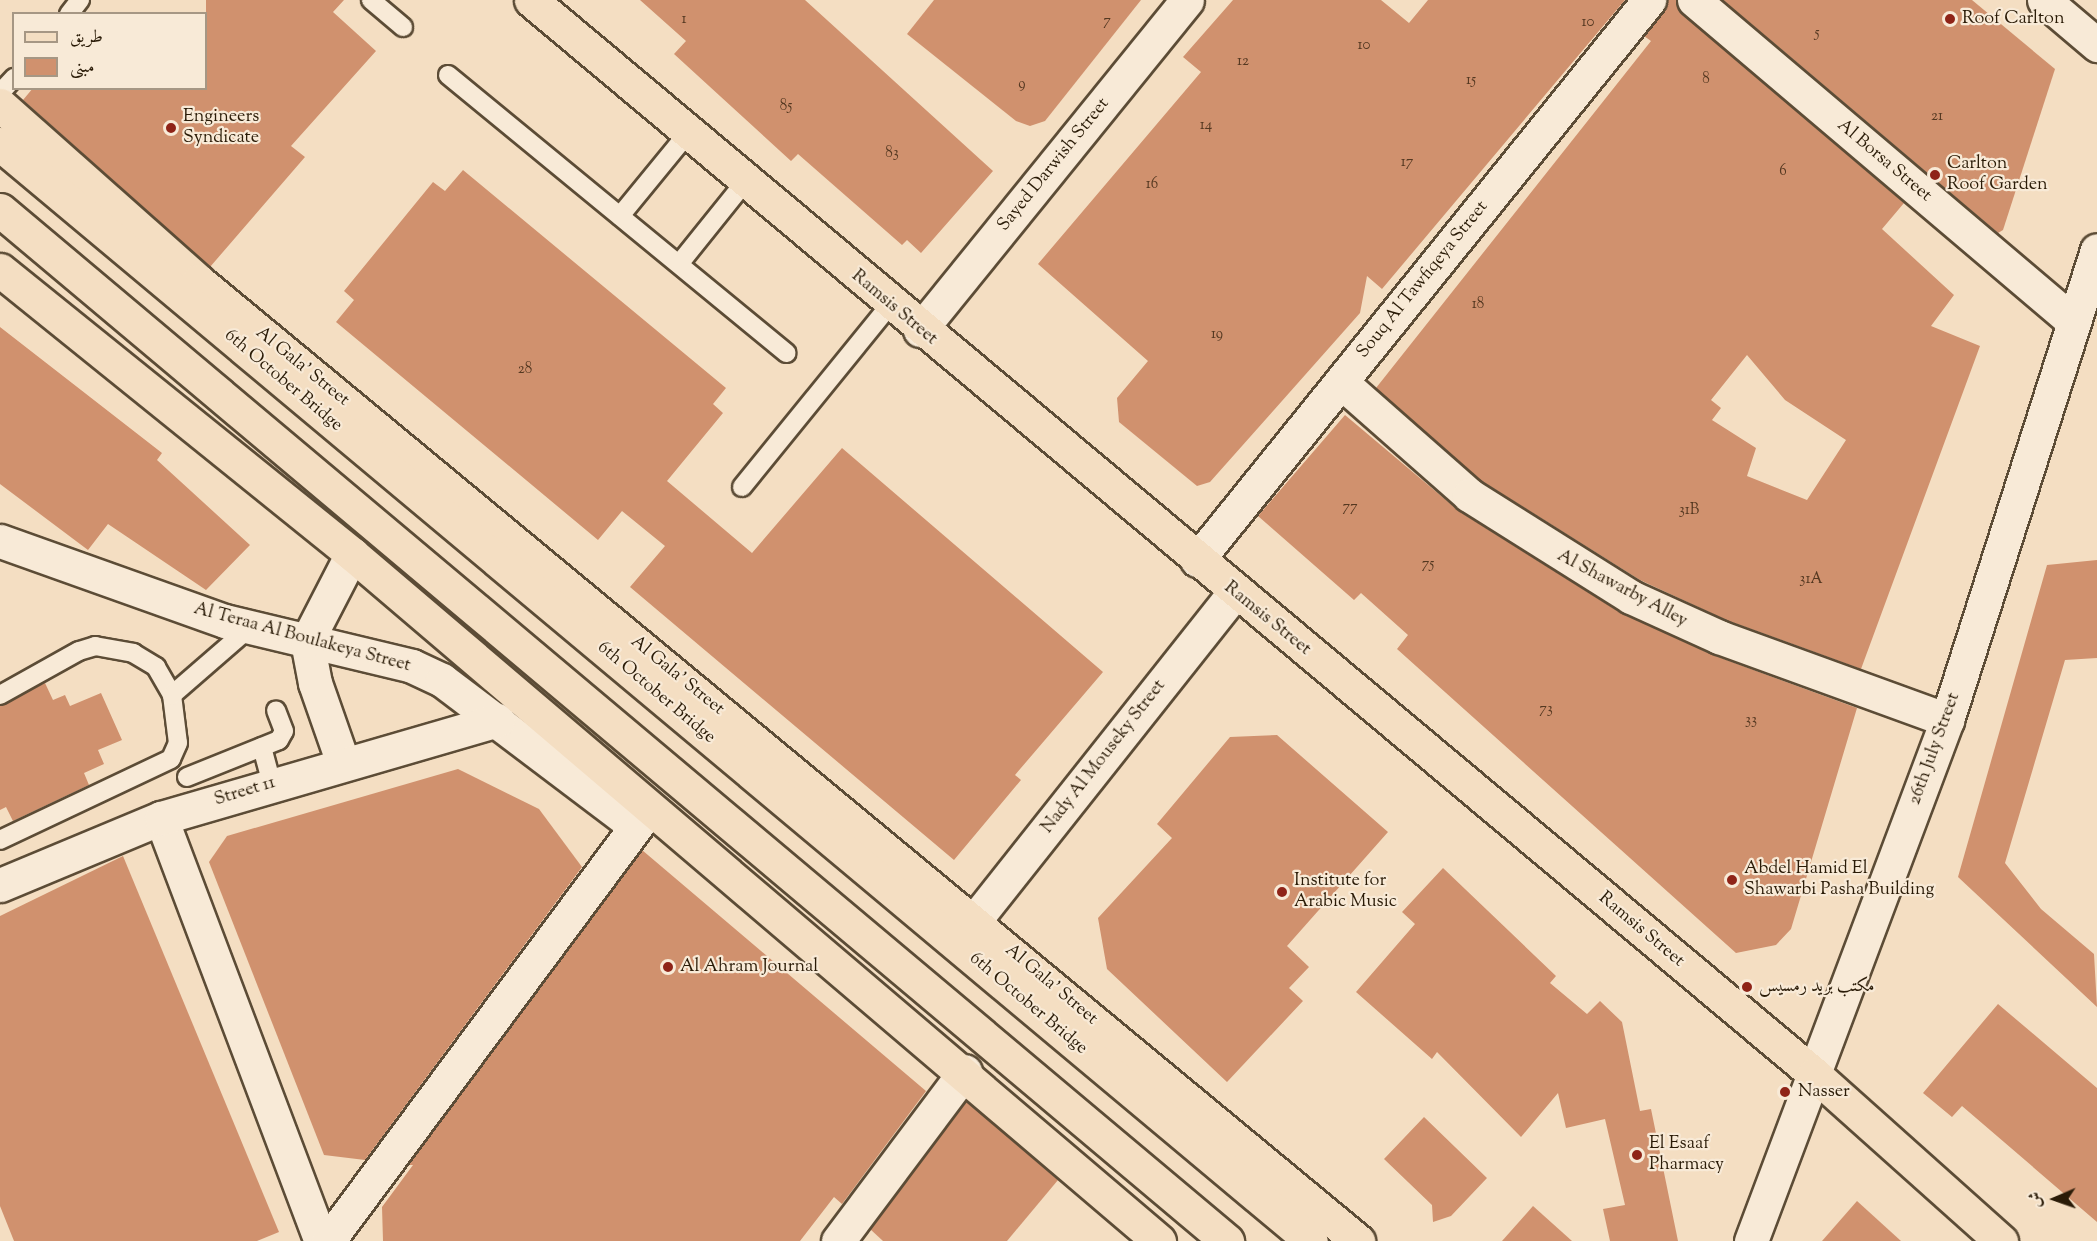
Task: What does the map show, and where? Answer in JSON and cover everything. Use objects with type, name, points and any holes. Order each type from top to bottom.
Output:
[{"type":"main road","name":"Ramsis Street","points":[[531,0],[890,305],[1197,560],[1233,593],[1814,1074],[2001,1241]]},
{"type":"main road","name":"Al Gala' Street","points":[[0,105],[198,281],[1359,1241]]},
{"type":"main road","name":"6th October Bridge","points":[[0,144],[1311,1241]]},
{"type":"main road","points":[[0,210],[1227,1241]]},
{"type":"main road","points":[[0,270],[352,554],[642,817],[965,1071],[1159,1241]]},
{"type":"street","name":"Sayed Darwish Street","points":[[920,330],[1187,0]]},
{"type":"street","name":"Souq Al Tawfiqeya Street","points":[[1197,560],[1649,0]]},
{"type":"street","name":"Al Borsa Street","points":[[1694,0],[2074,322]]},
{"type":"street","points":[[2044,0],[2097,45]]},
{"type":"street","name":"26th July Street","points":[[1751,1241],[1947,720],[2097,250]]},
{"type":"street","name":"Al Shawarby Alley","points":[[1341,382],[1469,495],[1632,597],[1719,637],[1947,720]]},
{"type":"street","name":"Al Teraa Al Boulakeya Street","points":[[0,542],[249,628],[412,666],[442,680],[642,817]]},
{"type":"street","points":[[343,763],[315,683],[307,641],[352,554]]},
{"type":"street","name":"Nady Al Mouseky Street","points":[[974,921],[1233,593]]},
{"type":"street","name":"Street 11","points":[[0,885],[161,818],[343,763],[498,720]]},
{"type":"street","points":[[328,1241],[642,817]]},
{"type":"street","points":[[161,818],[321,1241]]},
{"type":"street","points":[[838,1241],[965,1071]]},
{"type":"lane","points":[[71,12],[80,0]]},
{"type":"lane","points":[[371,0],[403,27]]},
{"type":"lane","points":[[448,75],[787,353]]},
{"type":"lane","points":[[0,93],[12,80]]},
{"type":"lane","points":[[620,216],[688,134]]},
{"type":"lane","points":[[679,264],[745,182]]},
{"type":"lane","points":[[742,487],[890,305]]},
{"type":"lane","points":[[172,695],[249,628]]},
{"type":"lane","points":[[0,695],[95,646],[133,653],[156,667],[172,695],[177,753],[198,807]]},
{"type":"lane","points":[[187,777],[262,747],[283,736],[276,710]]},
{"type":"lane","points":[[262,747],[272,784]]},
{"type":"lane","points":[[0,840],[177,753]]},
{"type":"building","name":"Engineers Syndicate","points":[[206,0],[344,0],[333,12],[376,51],[291,146],[305,157],[210,267],[23,100],[31,90],[207,90]]},
{"type":"building","points":[[640,0],[805,0],[993,171],[921,253],[907,240],[902,245],[798,154],[791,161],[674,54],[686,41]]},
{"type":"building","points":[[934,0],[1141,0],[1045,121],[1030,126],[1016,121],[907,34]]},
{"type":"building","points":[[1233,0],[1381,0],[1409,23],[1428,0],[1625,0],[1382,289],[1367,276],[1360,313],[1210,482],[1197,486],[1119,422],[1117,398],[1148,361],[1038,264],[1201,72],[1183,57]]},
{"type":"building","points":[[1667,0],[1676,0],[1682,14],[1904,203],[1882,229],[1954,295],[1931,326],[1980,346],[1861,669],[1726,620],[1640,580],[1480,480],[1376,388],[1651,41],[1644,36]],"holes":[[[1747,355],[1785,400],[1846,440],[1807,500],[1747,476],[1756,448],[1712,420],[1721,408],[1711,400]]]},
{"type":"building","points":[[1723,0],[1972,0],[2055,69],[2003,230],[1998,233]]},
{"type":"building","points":[[463,170],[726,388],[713,404],[723,413],[667,481],[752,553],[842,448],[1103,672],[1015,775],[1021,780],[954,860],[630,587],[665,546],[622,511],[598,540],[336,322],[354,300],[344,291],[433,182],[445,191]]},
{"type":"building","points":[[0,327],[162,453],[157,460],[250,545],[206,590],[108,524],[88,550],[0,484]]},
{"type":"building","points":[[1345,415],[1459,511],[1621,613],[1713,655],[1857,708],[1791,929],[1776,945],[1736,953],[1397,649],[1408,635],[1361,593],[1354,600],[1258,516]]},
{"type":"building","points":[[2097,560],[2097,658],[2065,660],[2005,863],[2041,909],[2094,954],[2097,1007],[1958,877],[2047,565]]},
{"type":"building","points":[[45,683],[53,700],[65,695],[70,706],[101,693],[122,740],[98,750],[104,764],[84,773],[89,785],[13,821],[6,807],[0,810],[0,706]]},
{"type":"building","points":[[1277,735],[1388,832],[1287,946],[1309,967],[1289,988],[1303,1001],[1227,1082],[1107,969],[1098,918],[1172,838],[1157,824],[1230,737]]},
{"type":"building","points":[[458,769],[539,809],[582,867],[365,1160],[324,1155],[209,862],[227,836]]},
{"type":"building","name":"Al Ahram Journal","points":[[642,850],[926,1091],[842,1204],[834,1197],[800,1241],[383,1241],[382,1207],[413,1165],[408,1165]]},
{"type":"building","points":[[123,856],[279,1232],[257,1241],[14,1241],[0,1206],[0,916]]},
{"type":"building","points":[[1443,868],[1556,976],[1550,983],[1587,1014],[1600,1001],[1622,1022],[1640,1111],[1651,1109],[1678,1241],[1610,1241],[1603,1209],[1625,1205],[1605,1119],[1566,1128],[1558,1093],[1521,1137],[1437,1052],[1432,1059],[1356,992],[1415,924],[1402,912]]},
{"type":"building","points":[[1998,1004],[2097,1088],[2097,1222],[1962,1106],[1952,1117],[1923,1093]]},
{"type":"building","points":[[966,1101],[1058,1180],[1007,1241],[883,1241],[870,1229]]},
{"type":"building","points":[[1424,1117],[1487,1178],[1451,1216],[1433,1222],[1432,1205],[1384,1159]]},
{"type":"building","points":[[1857,1201],[1901,1241],[1822,1241]]},
{"type":"building","points":[[1533,1206],[1572,1241],[1502,1241]]},
{"type":"place","name":"Roof Carlton","points":[[1950,19]]},
{"type":"place","name":"Engineers Syndicate","points":[[171,128]]},
{"type":"place","name":"Carlton Roof Garden","points":[[1935,175]]},
{"type":"place","name":"Abdel Hamid El Shawarbi Pasha Building","points":[[1732,880]]},
{"type":"place","name":"Institute for Arabic Music","points":[[1282,892]]},
{"type":"place","name":"Al Ahram Journal","points":[[668,967]]},
{"type":"place","name":"مكتب بريد رمسيس","points":[[1747,987]]},
{"type":"place","name":"Nasser","points":[[1785,1092]]},
{"type":"place","name":"El Esaaf Pharmacy","points":[[1637,1155]]}]
